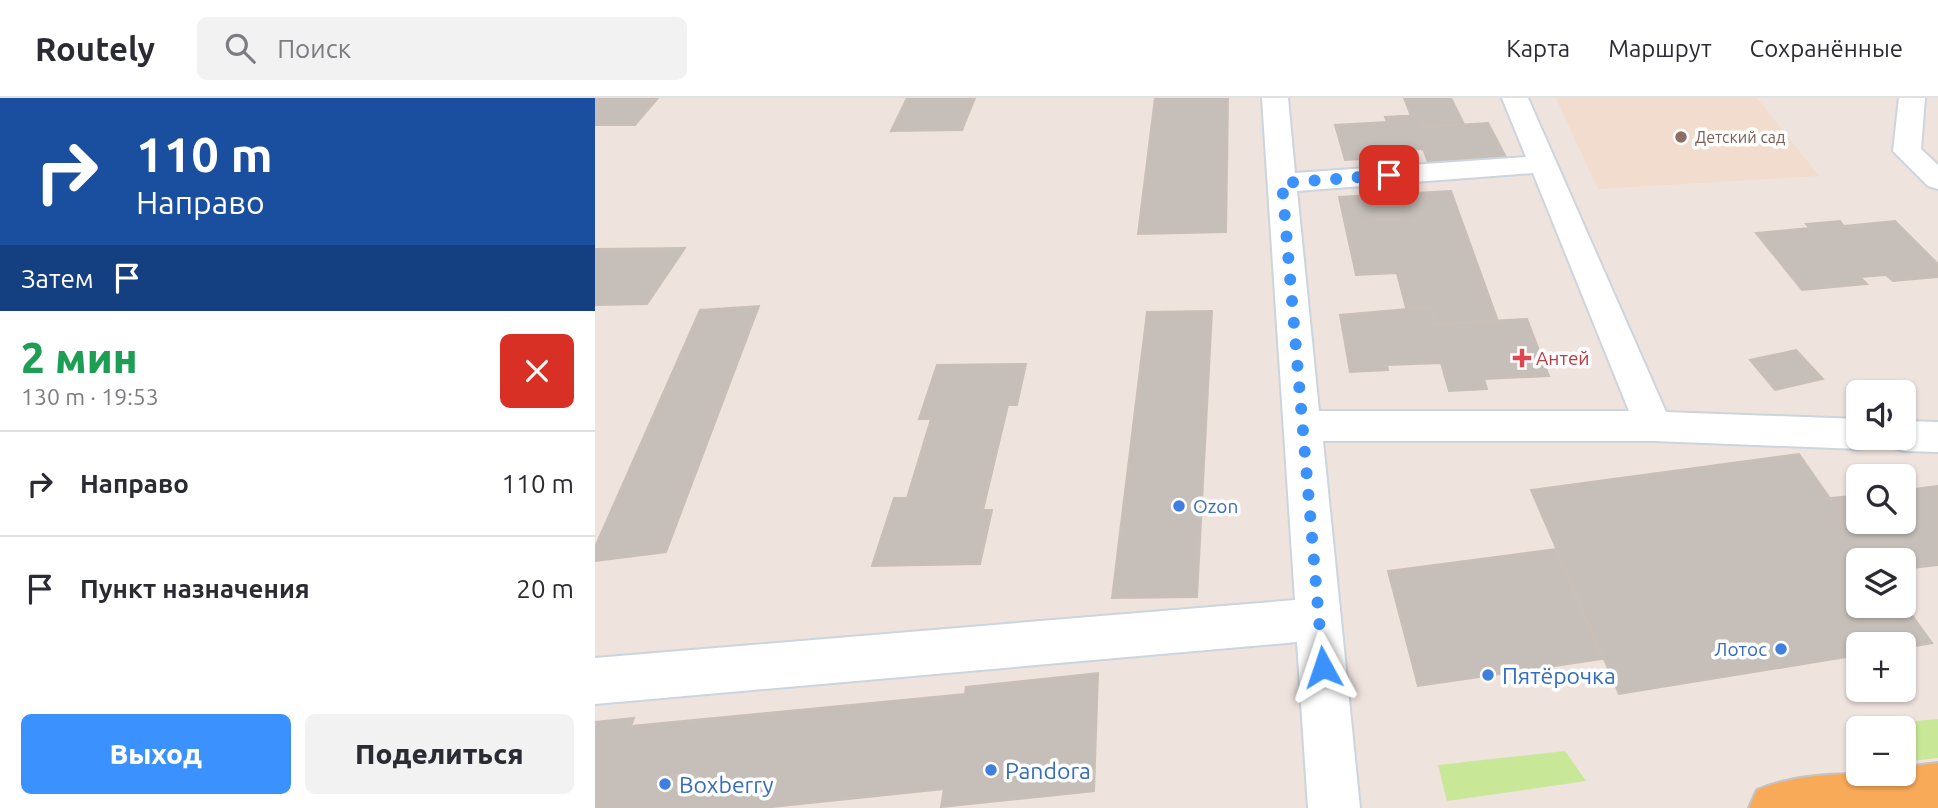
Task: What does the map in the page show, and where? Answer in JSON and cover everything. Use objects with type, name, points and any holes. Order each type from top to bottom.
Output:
[{"type":"main road","points":[[1775,808],[1938,788]]},
{"type":"street","points":[[1275,98],[1334,808]]},
{"type":"street","points":[[1515,98],[1654,426]]},
{"type":"street","points":[[1912,98],[1907,151],[1938,180]]},
{"type":"street","points":[[1282,183],[1541,164]]},
{"type":"street","points":[[1302,426],[1654,426],[1846,433]]},
{"type":"street","points":[[1916,436],[1938,437]]},
{"type":"street","points":[[595,681],[1319,619]]},
{"type":"shaded area","name":"Детский сад","points":[[1556,98],[1757,98],[1819,176],[1598,189]]},
{"type":"green space","points":[[1938,719],[1938,758],[1916,760],[1916,721]]},
{"type":"green space","points":[[1565,751],[1586,781],[1447,801],[1438,765]]},
{"type":"building","points":[[595,98],[658,98],[635,125],[595,125]]},
{"type":"building","points":[[907,98],[975,98],[962,130],[891,131]]},
{"type":"building","points":[[1155,98],[1228,98],[1226,232],[1138,234]]},
{"type":"building","points":[[1404,98],[1451,98],[1464,124],[1423,127],[1418,115],[1411,116]]},
{"type":"building","points":[[1418,115],[1423,127],[1488,123],[1507,159],[1431,170],[1423,149],[1380,152],[1382,158],[1345,160],[1335,125],[1387,122],[1385,117]]},
{"type":"building","points":[[1451,191],[1498,321],[1435,324],[1430,307],[1406,308],[1397,273],[1356,275],[1339,197]]},
{"type":"building","points":[[1840,221],[1844,226],[1895,221],[1938,264],[1938,277],[1893,281],[1886,275],[1860,277],[1867,284],[1802,290],[1756,233],[1810,228],[1806,224]]},
{"type":"building","points":[[685,248],[647,304],[595,305],[595,249]]},
{"type":"building","points":[[759,306],[666,552],[595,561],[595,547],[700,310]]},
{"type":"building","points":[[1430,307],[1435,324],[1527,319],[1549,376],[1484,379],[1487,389],[1449,391],[1441,363],[1387,365],[1388,370],[1350,372],[1340,315]]},
{"type":"building","points":[[1212,311],[1197,597],[1112,598],[1147,312]]},
{"type":"building","points":[[1796,350],[1823,379],[1775,390],[1750,360]]},
{"type":"building","points":[[1026,364],[1017,405],[1008,405],[983,510],[992,510],[980,564],[872,566],[894,498],[907,498],[931,419],[919,419],[937,365]]},
{"type":"building","points":[[1799,454],[1846,521],[1846,534],[1855,534],[1865,548],[1846,548],[1846,618],[1914,618],[1932,643],[1916,646],[1916,632],[1846,632],[1846,657],[1619,694],[1531,490]]},
{"type":"building","points":[[1938,486],[1938,565],[1916,568],[1916,548],[1865,548],[1855,534],[1916,534],[1916,489]]},
{"type":"building","points":[[1846,496],[1846,521],[1830,498]]},
{"type":"building","points":[[1556,549],[1602,659],[1418,686],[1388,571]]},
{"type":"building","points":[[1098,673],[1094,791],[941,807],[944,789],[762,808],[595,808],[595,722],[634,718],[631,726],[965,694],[966,687]]},
{"type":"place","name":"Детский сад","points":[[1681,137]]},
{"type":"place","name":"Антей","points":[[1522,358]]},
{"type":"place","name":"Ozon","points":[[1179,506]]},
{"type":"place","name":"Лотос","points":[[1781,649]]},
{"type":"place","name":"Пятёрочка","points":[[1488,675]]},
{"type":"place","name":"Pandora","points":[[991,770]]},
{"type":"place","name":"Boxberry","points":[[665,784]]},
{"type":"route","points":[[1323,667],[1282,183],[1389,175]]}]
